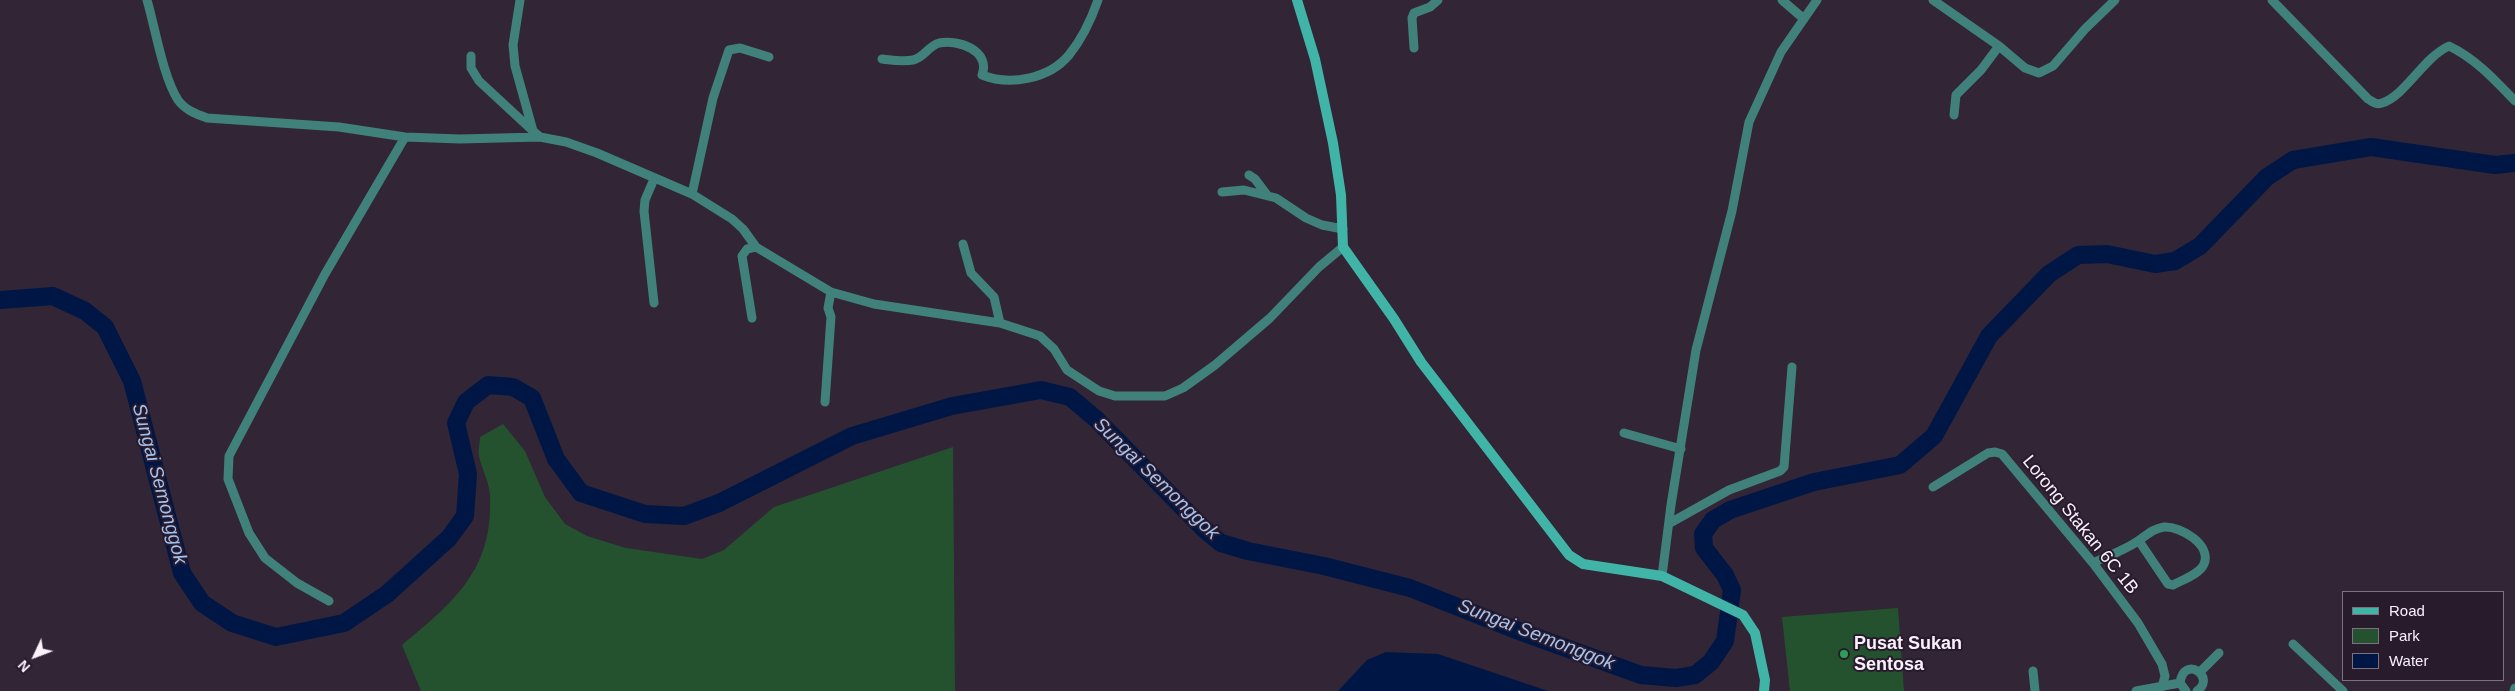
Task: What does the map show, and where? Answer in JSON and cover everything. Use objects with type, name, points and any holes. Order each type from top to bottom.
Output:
[{"type":"main road","points":[[1297,0],[1315,59],[1333,144],[1343,229],[1343,247],[1394,319],[1421,362],[1569,555],[1583,564],[1662,576],[1708,600],[1743,615],[1755,634],[1764,680],[1764,691]]},
{"type":"street","points":[[147,0],[170,83],[179,100],[192,112],[207,118],[339,127],[405,137],[460,139],[536,134],[566,142],[597,152],[654,179],[692,194],[732,219],[743,229],[756,247],[831,292],[874,304],[1000,322],[1040,336],[1054,349],[1067,370],[1099,391],[1115,396],[1165,396],[1183,388],[1216,365],[1270,318],[1319,267],[1343,247]]},
{"type":"street","points":[[520,0],[513,44],[515,66],[536,134]]},
{"type":"street","points":[[882,59],[912,60],[921,57],[938,43],[951,44],[974,49],[982,56],[985,68],[982,75],[1003,81],[1025,79],[1046,72],[1068,56],[1089,25],[1098,0]]},
{"type":"street","points":[[1414,48],[1412,18],[1414,14],[1430,7],[1438,0]]},
{"type":"street","points":[[1782,0],[1804,19]]},
{"type":"street","points":[[1662,576],[1670,523],[1670,505],[1681,449],[1696,350],[1732,211],[1749,122],[1781,52],[1818,0]]},
{"type":"street","points":[[1933,0],[2000,46],[2025,68],[2039,73],[2053,66],[2085,29],[2115,0]]},
{"type":"street","points":[[2272,0],[2368,99],[2376,104],[2383,103],[2392,97],[2437,52],[2449,46],[2466,54],[2515,101]]},
{"type":"street","points":[[1954,115],[1956,95],[1981,70],[2000,46]]},
{"type":"street","points":[[692,194],[713,98],[729,50],[740,48],[769,57]]},
{"type":"street","points":[[471,56],[471,68],[479,81],[536,134]]},
{"type":"street","points":[[330,601],[297,583],[265,558],[248,533],[228,479],[229,456],[325,274],[405,137]]},
{"type":"street","points":[[1249,175],[1255,179],[1267,195]]},
{"type":"street","points":[[654,179],[644,211],[654,303]]},
{"type":"street","points":[[1222,192],[1244,190],[1267,195],[1276,198],[1306,218],[1322,225],[1343,229]]},
{"type":"street","points":[[963,244],[971,273],[994,297],[1000,322]]},
{"type":"street","points":[[752,318],[742,256],[747,249],[756,247]]},
{"type":"street","points":[[825,402],[831,318],[828,308],[831,292]]},
{"type":"street","points":[[1670,523],[1729,490],[1780,472],[1784,467],[1787,451],[1792,368]]},
{"type":"street","points":[[1624,433],[1681,449]]},
{"type":"street","name":"Lorong Stakan 6C 1B","points":[[1933,487],[1988,453],[2002,454],[2093,563],[2138,623],[2162,664],[2165,676],[2162,687]]},
{"type":"street","points":[[2093,563],[2139,541],[2152,530],[2166,527],[2181,530],[2194,538],[2205,553],[2204,563],[2199,570],[2173,585],[2168,584],[2139,541]]},
{"type":"street","points":[[2293,644],[2343,691]]},
{"type":"street","points":[[2200,672],[2219,653]]},
{"type":"street","points":[[2186,691],[2180,683],[2181,676],[2186,670],[2193,669],[2200,672]]},
{"type":"street","points":[[2033,671],[2035,691]]},
{"type":"street","points":[[2197,691],[2203,684],[2200,672]]},
{"type":"street","points":[[2136,691],[2180,683]]},
{"type":"green space","points":[[503,424],[525,451],[545,497],[565,524],[587,536],[626,548],[702,559],[724,550],[774,507],[953,447],[955,691],[421,691],[402,645],[453,599],[467,582],[477,565],[485,545],[489,523],[490,497],[489,487],[479,456],[480,437]]},
{"type":"green space","name":"Pusat Sukan Sentosa","points":[[1898,608],[1904,691],[1790,691],[1782,617]]},
{"type":"water","points":[[1386,652],[1438,654],[1548,691],[1338,691],[1367,660]]},
{"type":"waterway","name":"Sungai Semonggok","points":[[0,300],[53,296],[85,311],[105,327],[132,381],[182,573],[202,603],[232,623],[276,637],[344,623],[387,594],[449,538],[465,516],[468,474],[456,423],[466,402],[488,385],[513,387],[532,398],[556,459],[581,493],[645,514],[684,516],[719,503],[852,436],[952,406],[1041,390],[1070,397],[1096,419],[1203,528],[1221,543],[1248,551],[1324,566],[1410,588],[1516,630],[1641,675],[1676,678],[1695,675],[1711,662],[1725,641],[1732,590],[1725,575],[1704,548],[1703,534],[1713,520],[1730,510],[1814,482],[1900,465],[1934,436],[1989,336],[2049,274],[2078,255],[2107,254],[2155,264],[2175,261],[2200,246],[2267,177],[2293,160],[2371,147],[2495,165],[2515,163]]},
{"type":"place","name":"Pusat Sukan Sentosa","points":[[1844,654]]}]
